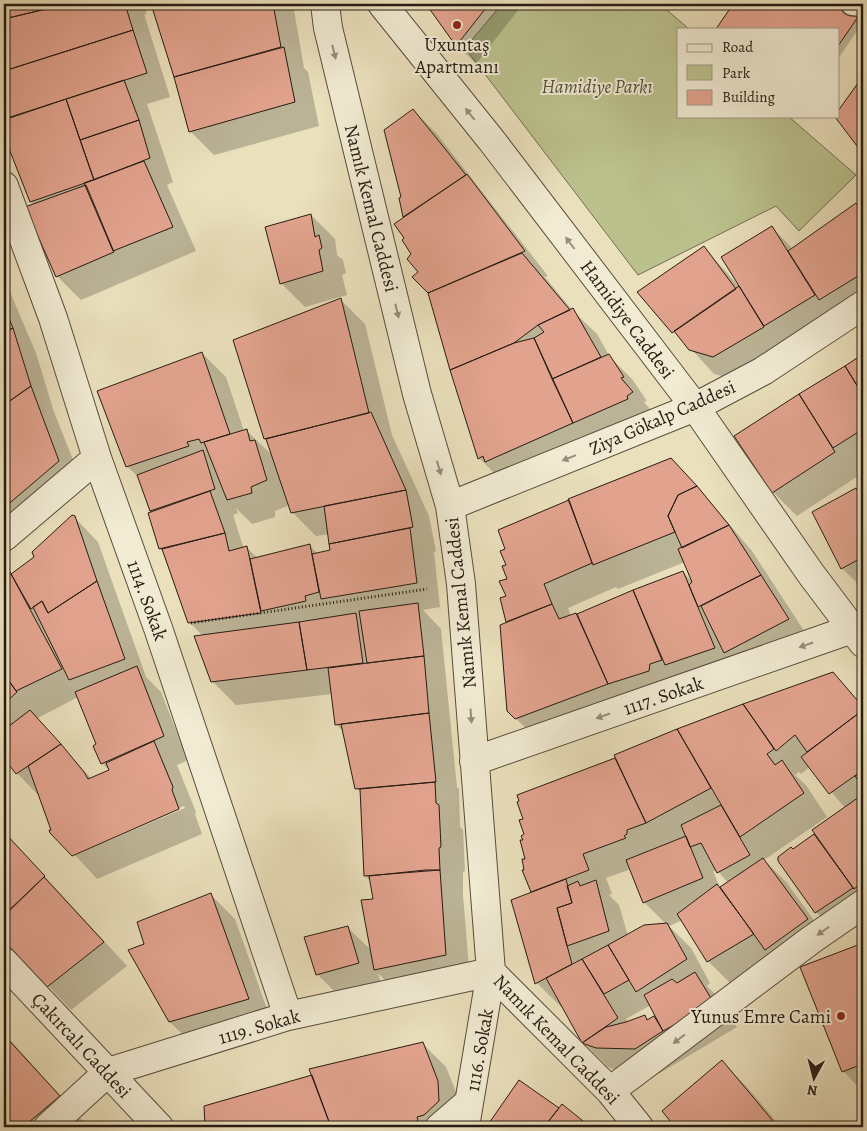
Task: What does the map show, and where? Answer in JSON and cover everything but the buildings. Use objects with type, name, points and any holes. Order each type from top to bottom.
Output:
[{"type":"street","name":"Namık Kemal Caddesi","points":[[325,4],[328,28],[417,394],[450,506],[461,584],[492,972],[610,1091],[639,1127]]},
{"type":"street","name":"Hamidiye Caddesi","points":[[382,4],[492,141],[695,407],[811,574],[857,636]]},
{"type":"street","name":"1114. Sokak","points":[[4,186],[53,318],[97,458],[158,628],[288,1016]]},
{"type":"street","name":"Ziya Gökalp Caddesi","points":[[450,506],[695,407],[763,371],[863,305]]},
{"type":"street","points":[[4,537],[97,458]]},
{"type":"street","name":"1117. Sokak","points":[[474,761],[857,636]]},
{"type":"street","points":[[610,1091],[811,940],[863,904]]},
{"type":"street","name":"Çakırcalı Caddesi","points":[[4,962],[159,1127]]},
{"type":"street","name":"1119. Sokak","points":[[48,1127],[108,1072],[288,1016],[492,972]]},
{"type":"street","name":"1116. Sokak","points":[[467,1115],[492,972]]},
{"type":"street","points":[[440,1127],[467,1115]]},
{"type":"lane","points":[[852,4],[863,5]]},
{"type":"path","points":[[158,628],[461,584]]},
{"type":"green space","name":"Hamidiye Parkı","points":[[502,4],[660,4],[688,28],[677,28],[677,118],[790,118],[856,175],[799,231],[776,206],[638,275],[465,48]]},
{"type":"place","name":"Uxuntaş Apartmanı","points":[[457,25]]},
{"type":"place","name":"Yunus Emre Cami","points":[[841,1016]]}]
